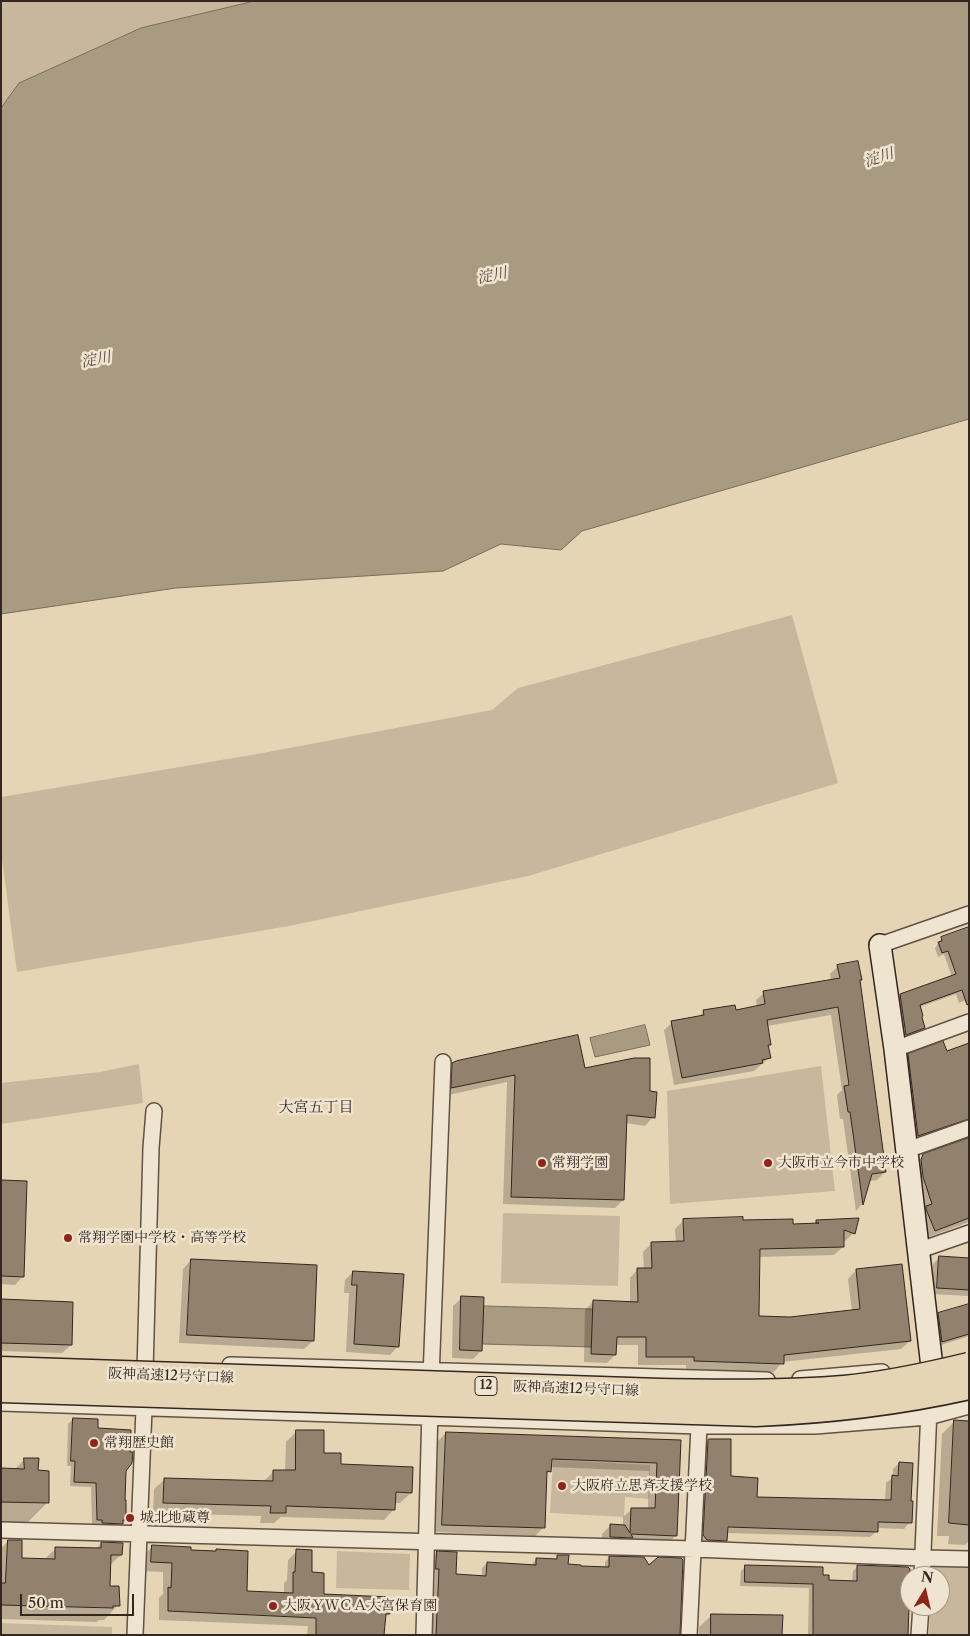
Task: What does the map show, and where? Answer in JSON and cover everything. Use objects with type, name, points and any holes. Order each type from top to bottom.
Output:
[{"type":"highway","name":"阪神高速12号守口線","points":[[1,1370],[756,1394],[807,1392],[875,1385],[969,1366]]},
{"type":"highway","name":"阪神高速12号守口線","points":[[1,1389],[756,1413],[808,1411],[880,1403],[969,1386]]},
{"type":"street","points":[[923,1566],[928,1417],[932,1367],[920,1250],[880,945],[969,914]]},
{"type":"street","points":[[895,1048],[969,1022]]},
{"type":"street","points":[[424,1635],[431,1370],[443,1062]]},
{"type":"street","points":[[135,1635],[144,1409],[151,1148],[154,1111]]},
{"type":"street","points":[[907,1150],[969,1128]]},
{"type":"street","points":[[920,1250],[969,1233]]},
{"type":"street","points":[[1,1358],[780,1381],[932,1367],[969,1357]]},
{"type":"street","points":[[1,1404],[699,1426],[815,1426],[928,1417],[969,1406]]},
{"type":"street","points":[[689,1635],[699,1426]]},
{"type":"street","points":[[1,1530],[694,1549],[969,1559]]},
{"type":"street","points":[[920,1635],[921,1616]]},
{"type":"shaded area","points":[[1,1],[255,1],[141,28],[19,83],[1,108]]},
{"type":"shaded area","points":[[792,615],[838,783],[528,876],[289,926],[17,972],[1,852],[1,797],[257,754],[492,710],[518,688]]},
{"type":"shaded area","points":[[139,1064],[143,1103],[1,1124],[1,1083],[100,1072]]},
{"type":"shaded area","points":[[821,1066],[835,1191],[670,1204],[667,1091]]},
{"type":"shaded area","points":[[503,1213],[620,1216],[618,1286],[501,1283]]},
{"type":"shaded area","points":[[553,1460],[650,1465],[649,1499],[625,1497],[624,1517],[550,1513]]},
{"type":"shaded area","points":[[337,1551],[410,1554],[409,1590],[336,1588]]},
{"type":"shaded area","points":[[950,1566],[969,1567],[969,1635],[929,1635],[930,1616],[950,1616]]},
{"type":"shaded area","points":[[1,1623],[112,1627],[112,1635],[1,1634]]},
{"type":"water","name":"淀川","points":[[255,1],[969,1],[969,419],[582,531],[561,550],[501,544],[443,571],[176,588],[1,614],[1,108],[19,83],[141,28]]},
{"type":"water","points":[[645,1025],[650,1045],[595,1057],[590,1038]]},
{"type":"water","points":[[484,1306],[593,1309],[592,1347],[483,1344]]},
{"type":"building","points":[[969,927],[969,1004],[967,1005],[962,990],[920,1005],[925,1028],[906,1035],[900,994],[956,974],[948,951],[942,953],[938,942],[942,941],[941,937]]},
{"type":"building","points":[[858,961],[886,1172],[872,1174],[863,1205],[850,1112],[848,1112],[844,1086],[849,1085],[838,1007],[767,1020],[771,1045],[768,1045],[771,1058],[762,1060],[763,1063],[682,1078],[671,1021],[704,1015],[703,1010],[735,1005],[736,1010],[765,1004],[763,991],[840,978],[837,965]]},
{"type":"building","points":[[578,1035],[585,1068],[634,1058],[650,1058],[650,1091],[657,1092],[655,1118],[627,1115],[624,1200],[511,1197],[515,1075],[451,1088],[452,1063]]},
{"type":"building","points":[[943,1041],[947,1051],[969,1043],[969,1119],[918,1136],[908,1054]]},
{"type":"building","points":[[969,1138],[969,1218],[935,1231],[926,1209],[926,1206],[932,1204],[923,1177],[921,1160],[923,1154]]},
{"type":"building","points":[[1,1180],[27,1181],[24,1277],[1,1276]]},
{"type":"building","points":[[743,1217],[743,1220],[793,1219],[793,1224],[819,1223],[816,1223],[816,1220],[859,1218],[855,1234],[844,1230],[844,1247],[760,1249],[759,1316],[790,1317],[860,1309],[856,1269],[902,1264],[911,1341],[784,1355],[784,1364],[694,1361],[694,1357],[646,1357],[646,1337],[617,1337],[616,1355],[591,1354],[593,1300],[638,1302],[637,1268],[652,1268],[651,1242],[684,1241],[683,1219]]},
{"type":"building","points":[[939,1256],[969,1258],[969,1290],[937,1288]]},
{"type":"building","points":[[191,1259],[317,1265],[314,1341],[187,1335]]},
{"type":"building","points":[[353,1271],[404,1274],[399,1347],[354,1344],[357,1285],[352,1285]]},
{"type":"building","points":[[461,1296],[484,1297],[482,1351],[460,1350]]},
{"type":"building","points":[[1,1299],[73,1302],[72,1345],[1,1343]]},
{"type":"building","points":[[969,1304],[969,1334],[942,1342],[938,1313]]},
{"type":"building","points":[[73,1418],[98,1419],[98,1428],[131,1430],[130,1452],[133,1452],[132,1463],[126,1471],[126,1520],[123,1520],[123,1524],[102,1523],[102,1520],[97,1520],[96,1483],[74,1482],[75,1461],[71,1461]]},
{"type":"building","points":[[954,1420],[969,1421],[969,1525],[949,1523]]},
{"type":"building","points":[[296,1430],[324,1430],[324,1453],[341,1453],[341,1464],[413,1467],[412,1493],[396,1492],[395,1510],[286,1506],[286,1513],[270,1513],[271,1506],[163,1503],[164,1478],[273,1481],[273,1470],[295,1470]]},
{"type":"building","points":[[446,1432],[681,1440],[677,1536],[631,1534],[633,1538],[610,1537],[610,1524],[625,1525],[630,1533],[631,1508],[655,1508],[657,1463],[552,1459],[551,1472],[547,1471],[545,1528],[442,1525]]},
{"type":"building","points":[[709,1439],[731,1439],[731,1476],[758,1478],[757,1497],[891,1500],[892,1475],[898,1476],[899,1462],[913,1463],[912,1523],[878,1522],[878,1532],[728,1527],[727,1541],[707,1540],[703,1535]]},
{"type":"building","points":[[24,1458],[39,1458],[38,1470],[49,1471],[49,1503],[1,1502],[1,1468],[24,1469]]},
{"type":"building","points":[[8,1540],[22,1540],[22,1558],[55,1559],[55,1547],[101,1548],[101,1542],[123,1543],[122,1555],[111,1555],[110,1586],[119,1586],[120,1606],[113,1606],[113,1608],[1,1605],[1,1583],[5,1583]]},
{"type":"building","points":[[152,1545],[191,1547],[191,1550],[248,1551],[247,1591],[293,1593],[296,1549],[312,1550],[312,1572],[324,1573],[324,1594],[390,1597],[390,1614],[386,1614],[384,1635],[316,1635],[316,1618],[168,1611],[168,1587],[171,1588],[172,1563],[151,1562]]},
{"type":"building","points":[[437,1551],[457,1552],[456,1574],[486,1576],[487,1562],[536,1565],[536,1558],[557,1559],[557,1555],[569,1555],[568,1564],[609,1567],[609,1556],[644,1557],[649,1565],[658,1557],[681,1558],[683,1560],[680,1635],[436,1635],[439,1569],[436,1569]]},
{"type":"building","points":[[745,1565],[823,1567],[823,1575],[829,1575],[829,1580],[857,1581],[857,1565],[900,1567],[900,1616],[909,1616],[908,1635],[813,1635],[813,1584],[745,1582]]},
{"type":"building","points":[[711,1614],[783,1615],[782,1635],[711,1635]]},
{"type":"place","name":"常翔学園","points":[[542,1163]]},
{"type":"place","name":"大阪市立今市中学校","points":[[768,1163]]},
{"type":"place","name":"常翔学園中学校・高等学校","points":[[68,1238]]},
{"type":"place","name":"常翔歴史館","points":[[94,1443]]},
{"type":"place","name":"大阪府立思斉支援学校","points":[[562,1486]]},
{"type":"place","name":"城北地蔵尊","points":[[130,1518]]},
{"type":"place","name":"大阪ＹＷＣＡ大宮保育園","points":[[273,1606]]},
{"type":"district","name":"大宮五丁目","points":[[316,1108]]}]
